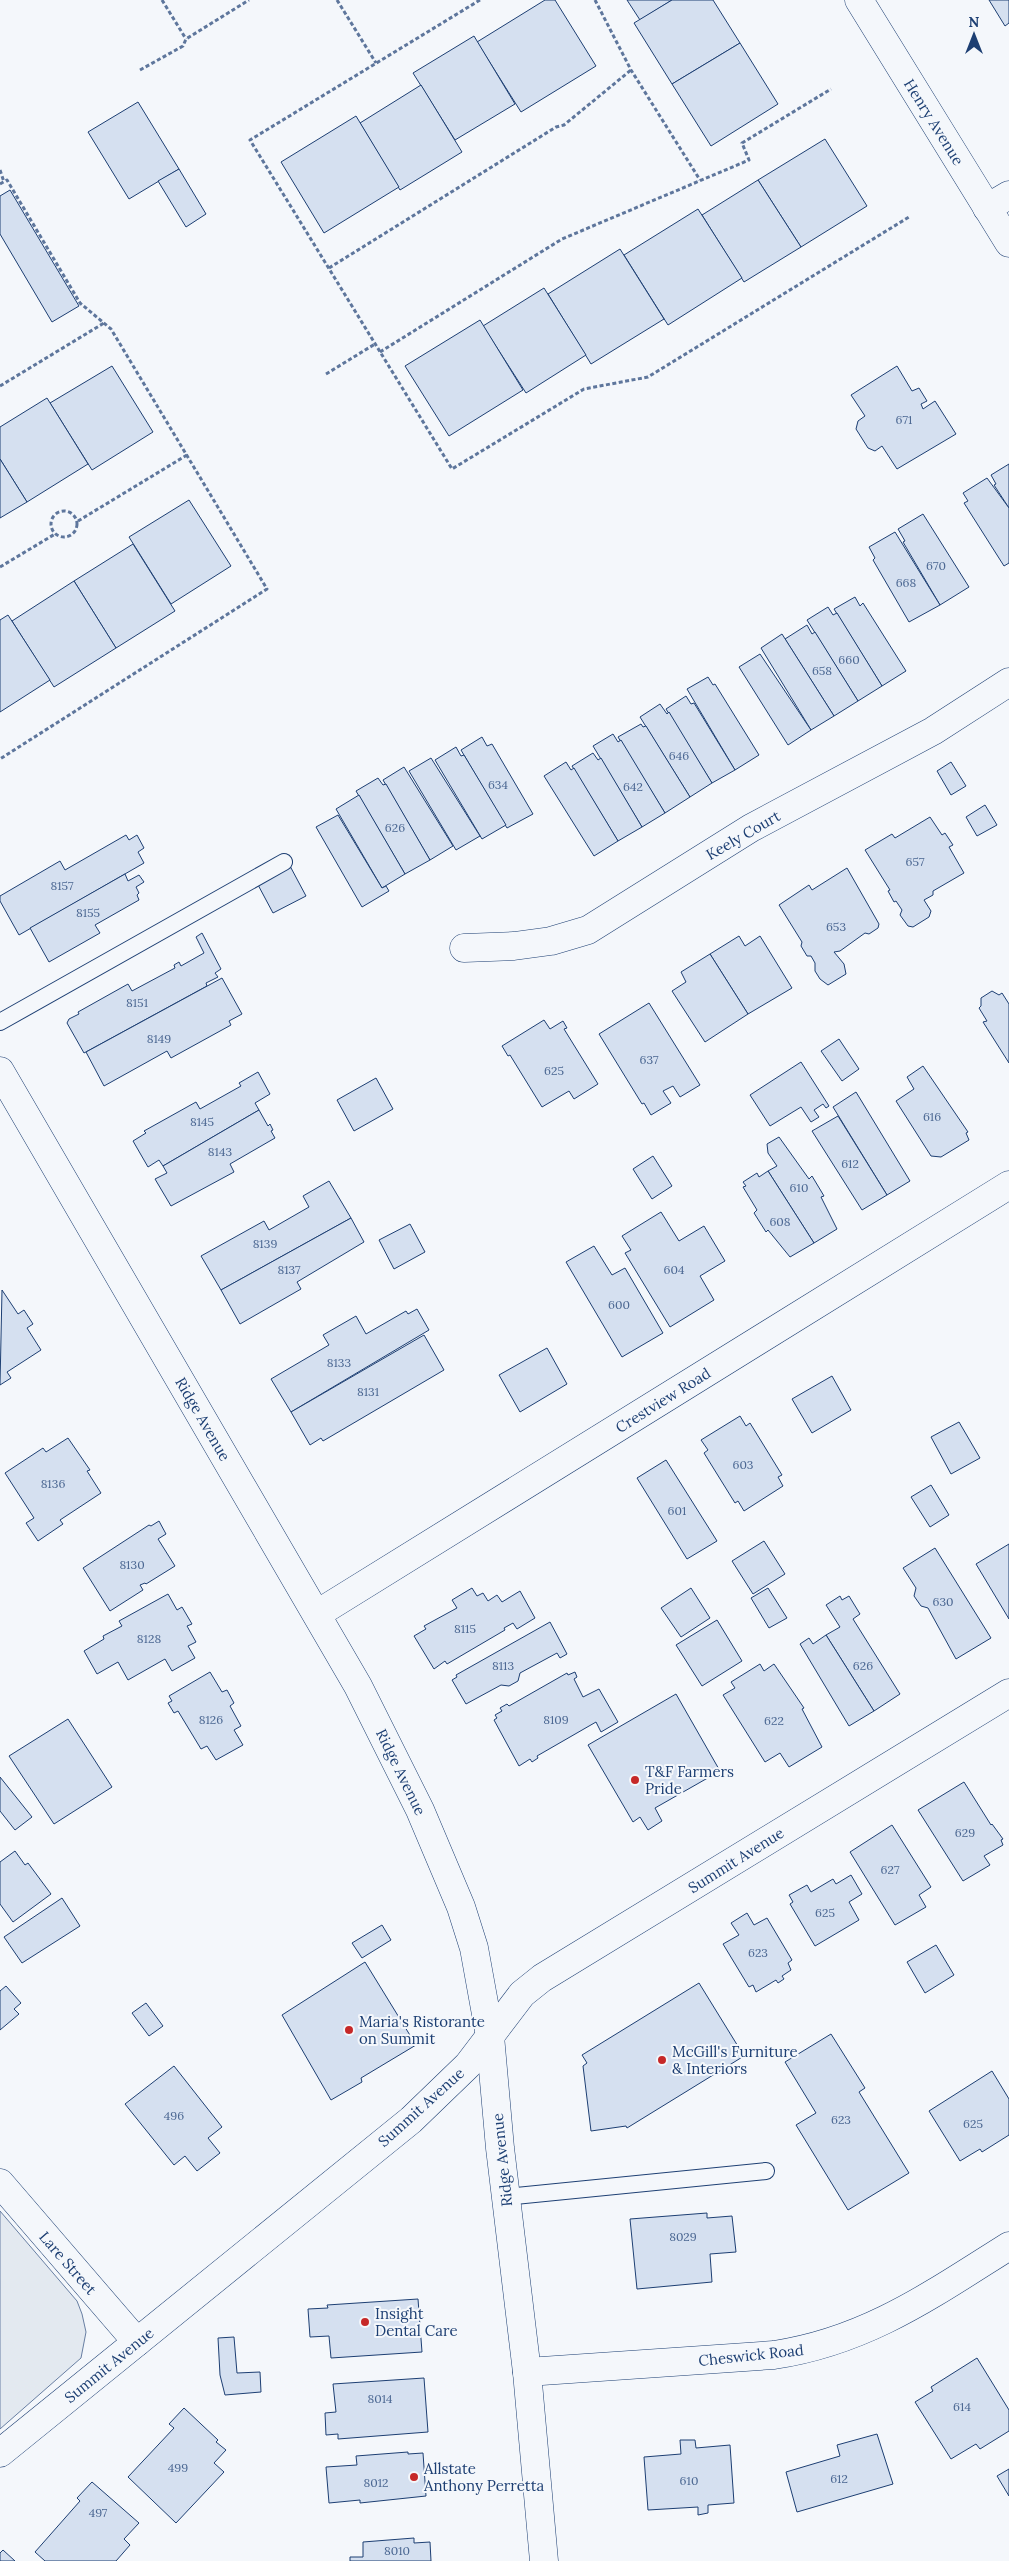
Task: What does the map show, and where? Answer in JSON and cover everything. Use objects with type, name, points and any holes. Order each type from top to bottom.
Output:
[{"type":"street","name":"Henry Avenue","points":[[859,0],[998,202],[1009,243]]},
{"type":"street","name":"Keely Court","points":[[464,948],[514,946],[551,941],[588,930],[751,828],[933,731],[1009,682]]},
{"type":"street","name":"Ridge Avenue","points":[[0,1071],[316,1614],[390,1746],[445,1865],[474,1948],[490,2036],[506,2197],[527,2372],[544,2561]]},
{"type":"street","name":"Crestview Road","points":[[316,1614],[1009,1185]]},
{"type":"street","name":"Summit Avenue","points":[[0,2453],[410,2120],[468,2065],[522,1994],[542,1978],[1009,1693]]},
{"type":"street","name":"Lare Street","points":[[0,2183],[137,2342]]},
{"type":"street","name":"Cheswick Road","points":[[527,2372],[774,2355],[808,2350],[842,2339],[900,2314],[1009,2246]]},
{"type":"lane","points":[[0,1022],[284,862]]},
{"type":"lane","points":[[506,2197],[766,2171]]},
{"type":"path","points":[[162,0],[186,39]]},
{"type":"path","points":[[140,70],[183,46],[186,39],[250,0]]},
{"type":"path","points":[[337,0],[376,63]]},
{"type":"path","points":[[480,0],[250,140],[452,469],[584,389],[648,377],[910,217]]},
{"type":"path","points":[[595,0],[631,70],[700,180]]},
{"type":"path","points":[[328,268],[556,127],[564,125],[631,70]]},
{"type":"path","points":[[380,352],[562,239],[749,160],[742,143],[831,89]]},
{"type":"path","points":[[0,170],[2,183],[7,180],[80,303],[111,329],[267,589],[0,759]]},
{"type":"path","points":[[0,386],[104,323]]},
{"type":"path","points":[[326,374],[375,344]]},
{"type":"path","points":[[78,521],[186,455]]},
{"type":"path","points":[[66,510],[73,514],[78,521],[77,529],[71,536],[62,538],[55,534],[50,526],[51,518],[57,511],[66,510]]},
{"type":"path","points":[[0,566],[55,534]]},
{"type":"shaded area","points":[[0,2211],[77,2301],[86,2332],[81,2358],[0,2429]]},
{"type":"building","points":[[545,0],[555,0],[596,66],[521,112],[477,42]]},
{"type":"building","points":[[627,0],[672,0],[640,20]]},
{"type":"building","points":[[672,0],[713,0],[740,43],[672,84],[634,23]]},
{"type":"building","points":[[989,0],[1009,0],[1009,23],[1005,26]]},
{"type":"building","points":[[474,36],[515,104],[455,140],[413,73]]},
{"type":"building","points":[[740,43],[778,104],[711,146],[672,84]]},
{"type":"building","points":[[421,85],[462,152],[400,190],[360,123]]},
{"type":"building","points":[[138,102],[179,169],[129,199],[88,132]]},
{"type":"building","points":[[356,116],[399,187],[324,233],[281,162]]},
{"type":"building","points":[[825,139],[867,206],[801,247],[758,180]]},
{"type":"building","points":[[179,169],[206,214],[186,227],[158,181]]},
{"type":"building","points":[[758,180],[801,247],[744,282],[702,215]]},
{"type":"building","points":[[10,190],[79,306],[52,322],[0,234],[0,196]]},
{"type":"building","points":[[698,209],[742,278],[668,325],[624,255]]},
{"type":"building","points":[[620,249],[664,319],[591,364],[548,294]]},
{"type":"building","points":[[544,288],[586,355],[526,393],[483,326]]},
{"type":"building","points":[[480,320],[523,390],[449,436],[405,366]]},
{"type":"building","points":[[112,366],[153,432],[92,470],[50,403]]},
{"type":"building","points":[[897,366],[912,391],[919,388],[927,401],[921,404],[923,409],[935,401],[956,434],[897,469],[882,446],[875,451],[868,448],[856,429],[858,421],[865,416],[851,395]]},
{"type":"building","points":[[47,398],[88,464],[27,502],[0,459],[0,427]]},
{"type":"building","points":[[0,459],[27,502],[0,518]]},
{"type":"building","points":[[1009,464],[1009,508],[994,485],[996,484],[991,475]]},
{"type":"building","points":[[987,478],[1009,508],[1009,563],[1004,566],[964,503],[968,501],[963,493]]},
{"type":"building","points":[[189,500],[231,566],[171,604],[129,537]]},
{"type":"building","points":[[923,514],[969,587],[940,605],[903,542],[905,541],[898,529]]},
{"type":"building","points":[[895,532],[940,605],[909,622],[873,560],[875,558],[869,547]]},
{"type":"building","points":[[133,544],[175,611],[116,648],[74,581]]},
{"type":"building","points":[[74,581],[116,648],[54,687],[12,621]]},
{"type":"building","points":[[855,597],[860,606],[863,603],[906,671],[882,686],[834,609]]},
{"type":"building","points":[[828,607],[833,615],[837,613],[882,686],[858,701],[807,620]]},
{"type":"building","points":[[8,615],[50,680],[0,712],[0,620]]},
{"type":"building","points":[[807,625],[812,634],[815,632],[858,701],[834,716],[785,639]]},
{"type":"building","points":[[782,634],[834,716],[811,730],[761,648]]},
{"type":"building","points":[[760,654],[811,730],[788,745],[739,667]]},
{"type":"building","points":[[708,677],[713,685],[715,684],[759,755],[735,770],[687,689]]},
{"type":"building","points":[[686,696],[691,704],[694,703],[735,770],[712,783],[666,709]]},
{"type":"building","points":[[660,704],[667,714],[669,712],[712,783],[690,797],[640,717]]},
{"type":"building","points":[[641,724],[643,727],[646,726],[690,797],[665,813],[618,737]]},
{"type":"building","points":[[613,734],[618,742],[621,740],[665,813],[642,827],[593,746]]},
{"type":"building","points":[[482,737],[487,746],[492,744],[533,814],[507,828],[461,750]]},
{"type":"building","points":[[456,747],[461,756],[464,755],[506,825],[482,839],[435,760]]},
{"type":"building","points":[[593,753],[598,760],[601,758],[642,827],[618,841],[572,766]]},
{"type":"building","points":[[431,758],[480,836],[456,850],[409,771]]},
{"type":"building","points":[[566,762],[571,770],[574,768],[618,841],[594,856],[544,776]]},
{"type":"building","points":[[951,762],[966,786],[951,795],[937,771]]},
{"type":"building","points":[[404,767],[453,846],[430,860],[383,780]]},
{"type":"building","points":[[378,778],[383,785],[386,784],[430,860],[405,874],[356,791]]},
{"type":"building","points":[[359,795],[405,874],[382,888],[336,809]]},
{"type":"building","points":[[985,805],[997,825],[977,836],[966,817]]},
{"type":"building","points":[[338,815],[382,888],[386,886],[389,891],[362,907],[316,827]]},
{"type":"building","points":[[930,817],[942,835],[945,833],[953,845],[949,847],[964,873],[933,891],[933,895],[924,900],[931,911],[929,917],[913,927],[908,926],[900,915],[902,910],[896,901],[894,902],[888,891],[890,890],[865,850],[892,834],[895,838]]},
{"type":"building","points":[[126,835],[129,840],[137,835],[144,848],[138,852],[144,863],[19,935],[0,901],[0,896],[60,861],[65,870]]},
{"type":"building","points":[[290,866],[306,896],[273,913],[257,883]]},
{"type":"building","points":[[847,868],[879,924],[878,928],[869,934],[865,933],[840,951],[834,952],[844,964],[846,974],[828,985],[820,979],[815,971],[815,963],[811,956],[807,956],[801,946],[802,942],[779,905],[809,885],[812,890]]},
{"type":"building","points":[[125,874],[128,881],[139,875],[144,882],[136,887],[139,893],[137,895],[139,900],[95,925],[100,933],[49,962],[30,928]]},
{"type":"building","points":[[202,933],[221,969],[215,973],[218,977],[206,983],[207,986],[84,1053],[67,1023],[69,1019],[128,984],[132,991],[175,968],[174,965],[179,962],[181,966],[204,953],[196,937]]},
{"type":"building","points":[[739,936],[745,946],[760,936],[792,988],[748,1014],[710,954]]},
{"type":"building","points":[[710,954],[748,1014],[705,1042],[672,991],[686,982],[681,972]]},
{"type":"building","points":[[222,978],[242,1014],[229,1021],[231,1025],[171,1058],[167,1051],[104,1086],[86,1052]]},
{"type":"building","points":[[992,991],[999,995],[1002,993],[1009,1004],[1009,1063],[983,1022],[987,1021],[979,1008],[981,1006],[981,998]]},
{"type":"building","points":[[649,1003],[700,1085],[680,1097],[673,1086],[663,1091],[671,1103],[651,1115],[644,1103],[642,1104],[599,1034]]},
{"type":"building","points":[[544,1020],[550,1029],[563,1021],[567,1028],[564,1029],[598,1084],[574,1099],[569,1091],[542,1107],[510,1055],[508,1056],[502,1046]]},
{"type":"building","points":[[839,1039],[859,1069],[842,1081],[821,1051]]},
{"type":"building","points":[[801,1062],[829,1106],[826,1108],[823,1104],[814,1110],[819,1117],[811,1122],[801,1107],[770,1126],[750,1095]]},
{"type":"building","points":[[923,1066],[968,1132],[966,1133],[969,1140],[941,1157],[931,1156],[896,1101],[914,1089],[907,1077]]},
{"type":"building","points":[[258,1072],[270,1094],[255,1103],[259,1110],[163,1166],[159,1160],[148,1167],[133,1141],[146,1133],[144,1131],[196,1102],[200,1109],[241,1086],[239,1083]]},
{"type":"building","points":[[376,1078],[393,1109],[354,1131],[337,1100]]},
{"type":"building","points":[[856,1092],[910,1181],[887,1195],[833,1107]]},
{"type":"building","points":[[259,1110],[268,1126],[270,1124],[275,1138],[230,1164],[234,1172],[171,1206],[155,1179],[167,1173],[163,1166]]},
{"type":"building","points":[[838,1116],[887,1195],[862,1210],[812,1131]]},
{"type":"building","points":[[779,1137],[809,1179],[812,1176],[824,1196],[821,1197],[837,1229],[814,1243],[768,1171],[777,1166],[768,1153],[767,1144]]},
{"type":"building","points":[[653,1156],[672,1186],[652,1199],[633,1169]]},
{"type":"building","points":[[768,1171],[814,1243],[790,1257],[768,1230],[766,1232],[754,1213],[757,1210],[743,1187],[746,1186],[743,1182],[757,1173],[759,1177]]},
{"type":"building","points":[[329,1181],[351,1218],[221,1290],[201,1256],[264,1221],[269,1230],[309,1207],[303,1196]]},
{"type":"building","points":[[661,1212],[679,1241],[704,1226],[725,1261],[700,1276],[714,1300],[670,1327],[625,1253],[631,1250],[622,1236]]},
{"type":"building","points":[[351,1218],[364,1242],[297,1282],[301,1289],[240,1324],[221,1290]]},
{"type":"building","points":[[410,1224],[425,1252],[394,1269],[379,1240]]},
{"type":"building","points":[[594,1246],[612,1275],[625,1268],[663,1333],[622,1357],[566,1262]]},
{"type":"building","points":[[2,1290],[18,1314],[24,1310],[33,1324],[27,1328],[41,1350],[7,1372],[11,1378],[0,1385]]},
{"type":"building","points":[[417,1309],[429,1330],[291,1412],[271,1379],[329,1345],[323,1335],[356,1316],[366,1334],[406,1311],[408,1314]]},
{"type":"building","points":[[424,1335],[444,1370],[323,1441],[321,1438],[310,1445],[291,1412]]},
{"type":"building","points":[[547,1348],[567,1384],[520,1412],[499,1375]]},
{"type":"building","points":[[832,1376],[851,1410],[812,1433],[792,1399]]},
{"type":"building","points":[[740,1416],[746,1426],[750,1423],[782,1475],[778,1477],[783,1486],[744,1511],[738,1501],[735,1503],[704,1453],[708,1450],[701,1440]]},
{"type":"building","points":[[959,1422],[980,1458],[951,1474],[931,1437]]},
{"type":"building","points":[[68,1438],[90,1470],[87,1471],[101,1493],[60,1520],[63,1524],[38,1541],[26,1523],[34,1518],[5,1473],[43,1448],[46,1452]]},
{"type":"building","points":[[666,1460],[717,1541],[687,1559],[637,1478]]},
{"type":"building","points":[[931,1485],[949,1515],[930,1527],[911,1497]]},
{"type":"building","points":[[159,1521],[166,1534],[158,1539],[175,1566],[146,1584],[140,1585],[143,1590],[110,1611],[83,1568],[149,1525],[151,1526]]},
{"type":"building","points":[[764,1541],[785,1574],[753,1594],[732,1561]]},
{"type":"building","points":[[1009,1544],[1009,1619],[976,1564]]},
{"type":"building","points":[[935,1548],[991,1638],[956,1659],[928,1608],[921,1606],[914,1596],[916,1588],[903,1568]]},
{"type":"building","points":[[472,1588],[477,1596],[483,1593],[488,1601],[497,1595],[502,1602],[520,1591],[535,1618],[517,1629],[513,1623],[504,1628],[505,1630],[447,1664],[445,1661],[434,1669],[414,1636],[426,1629],[424,1626],[457,1608],[452,1600]]},
{"type":"building","points":[[691,1588],[710,1618],[681,1637],[661,1608]]},
{"type":"building","points":[[768,1588],[787,1618],[769,1628],[751,1598]]},
{"type":"building","points":[[168,1594],[177,1610],[182,1607],[192,1624],[187,1626],[196,1642],[188,1646],[195,1658],[172,1671],[165,1659],[128,1680],[118,1662],[97,1674],[84,1651],[104,1639],[103,1636],[122,1626],[119,1621]]},
{"type":"building","points":[[840,1596],[842,1600],[849,1596],[860,1614],[853,1619],[900,1694],[874,1711],[826,1635],[840,1627],[826,1605]]},
{"type":"building","points":[[717,1620],[742,1661],[702,1686],[676,1645]]},
{"type":"building","points":[[550,1622],[567,1654],[560,1658],[557,1653],[520,1673],[518,1681],[509,1686],[501,1685],[466,1704],[452,1680],[457,1677],[456,1675]]},
{"type":"building","points":[[826,1635],[874,1711],[849,1726],[800,1644],[809,1638],[813,1644]]},
{"type":"building","points":[[760,1664],[764,1671],[774,1664],[804,1708],[802,1709],[822,1747],[789,1767],[780,1753],[765,1762],[723,1695],[735,1688],[731,1682]]},
{"type":"building","points":[[210,1672],[222,1692],[227,1690],[234,1703],[230,1706],[241,1726],[234,1730],[243,1745],[216,1760],[207,1746],[201,1749],[178,1711],[174,1713],[168,1703],[172,1701],[169,1696]]},
{"type":"building","points":[[575,1672],[577,1677],[574,1679],[583,1697],[599,1689],[618,1722],[601,1732],[596,1722],[537,1756],[538,1758],[532,1762],[530,1759],[519,1766],[494,1720],[497,1718],[495,1715],[502,1711],[500,1708],[507,1704],[509,1706],[567,1673],[568,1675]]},
{"type":"building","points":[[676,1694],[720,1771],[655,1808],[662,1821],[648,1830],[640,1817],[633,1822],[588,1745]]},
{"type":"building","points":[[68,1719],[112,1787],[54,1824],[9,1756]]},
{"type":"building","points":[[0,1777],[32,1817],[15,1830],[0,1811]]},
{"type":"building","points":[[964,1782],[991,1825],[1003,1839],[1001,1840],[1003,1845],[984,1856],[990,1865],[963,1881],[918,1810]]},
{"type":"building","points":[[892,1825],[931,1887],[919,1895],[926,1907],[895,1925],[850,1852]]},
{"type":"building","points":[[15,1851],[25,1865],[28,1863],[51,1894],[13,1922],[0,1904],[0,1862]]},
{"type":"building","points":[[851,1875],[862,1894],[849,1902],[859,1920],[815,1946],[790,1904],[793,1902],[789,1895],[807,1885],[811,1892],[833,1879],[836,1884]]},
{"type":"building","points":[[62,1898],[80,1926],[22,1963],[4,1937]]},
{"type":"building","points":[[747,1913],[754,1925],[767,1918],[792,1960],[788,1963],[791,1970],[782,1976],[784,1979],[778,1983],[776,1980],[756,1992],[753,1985],[749,1987],[723,1944],[739,1935],[731,1923]]},
{"type":"building","points":[[382,1925],[391,1940],[362,1958],[352,1943]]},
{"type":"building","points":[[936,1945],[954,1975],[925,1993],[907,1962]]},
{"type":"building","name":"Maria's Ristorante on Summit","points":[[365,1962],[416,2045],[361,2078],[362,2082],[331,2100],[282,2015]]},
{"type":"building","name":"McGill's Furniture & Interiors","points":[[699,1983],[744,2056],[627,2128],[626,2126],[591,2131],[583,2066],[587,2063],[582,2055]]},
{"type":"building","points":[[6,1986],[21,2003],[14,2009],[19,2014],[0,2030],[0,1991]]},
{"type":"building","points":[[146,2003],[163,2026],[149,2036],[132,2013]]},
{"type":"building","points":[[831,2034],[865,2088],[859,2092],[909,2173],[848,2210],[796,2125],[816,2113],[785,2062]]},
{"type":"building","points":[[174,2066],[222,2127],[208,2138],[220,2153],[197,2171],[185,2156],[174,2165],[125,2104]]},
{"type":"building","points":[[992,2071],[1009,2099],[1009,2135],[982,2152],[980,2149],[960,2161],[929,2111]]},
{"type":"building","points":[[707,2213],[707,2218],[732,2216],[736,2252],[710,2254],[712,2282],[637,2289],[630,2219]]},
{"type":"building","name":"Insight Dental Care","points":[[418,2299],[422,2352],[331,2358],[329,2336],[310,2337],[308,2309],[328,2308],[327,2305]]},
{"type":"building","points":[[234,2337],[237,2373],[260,2372],[261,2392],[225,2395],[220,2375],[218,2338]]},
{"type":"building","points":[[977,2358],[1009,2410],[1009,2431],[980,2449],[976,2444],[951,2459],[915,2402],[933,2391],[931,2387]]},
{"type":"building","points":[[424,2378],[428,2432],[338,2439],[338,2434],[326,2435],[325,2413],[336,2412],[333,2384]]},
{"type":"building","points":[[184,2408],[226,2450],[214,2463],[224,2472],[176,2523],[128,2477],[174,2428],[169,2424]]},
{"type":"building","points":[[877,2434],[893,2484],[797,2512],[786,2472],[840,2456],[837,2445]]},
{"type":"building","points":[[680,2440],[695,2440],[696,2448],[730,2445],[734,2503],[708,2505],[708,2513],[698,2515],[698,2507],[648,2510],[644,2457],[681,2454]]},
{"type":"building","points":[[408,2452],[408,2454],[423,2453],[426,2496],[360,2503],[360,2500],[329,2503],[326,2467],[357,2465],[356,2456]]},
{"type":"building","points":[[1009,2469],[1009,2496],[997,2476]]},
{"type":"building","points":[[92,2482],[139,2523],[124,2539],[130,2545],[116,2561],[45,2561],[35,2552],[80,2501],[77,2498]]},
{"type":"building","points":[[414,2538],[414,2543],[430,2542],[431,2561],[350,2561],[350,2557],[363,2557],[363,2542]]},
{"type":"building","points":[[3,2550],[15,2561],[0,2561],[0,2553]]},
{"type":"place","name":"T&F Farmers Pride","points":[[635,1780]]},
{"type":"place","name":"Maria's Ristorante on Summit","points":[[349,2030]]},
{"type":"place","name":"McGill's Furniture & Interiors","points":[[662,2060]]},
{"type":"place","name":"Insight Dental Care","points":[[365,2322]]},
{"type":"place","name":"Allstate Anthony Perretta","points":[[414,2477]]}]
